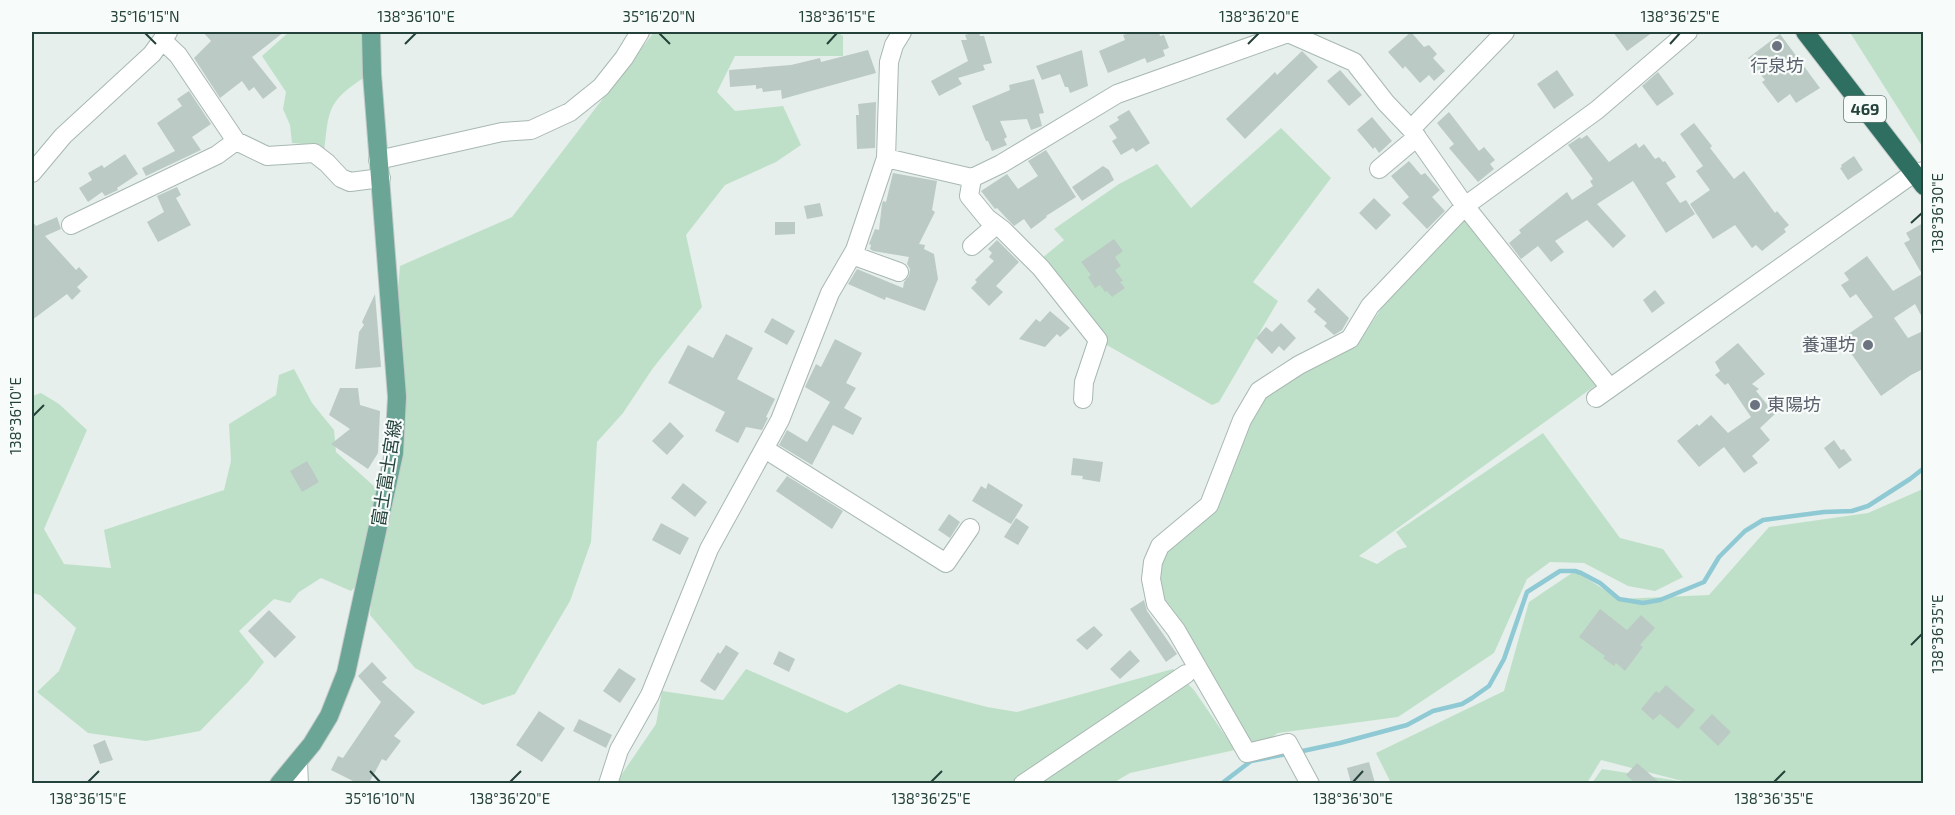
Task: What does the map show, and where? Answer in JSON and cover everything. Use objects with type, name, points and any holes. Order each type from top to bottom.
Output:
[{"type":"highway","name":"469","points":[[1805,32],[1920,176]]},
{"type":"main road","name":"富士富士宮線","points":[[279,783],[298,762],[329,716],[346,673],[394,453],[398,397],[372,74],[371,32]]},
{"type":"street","points":[[32,173],[63,136],[132,74],[165,36],[236,141],[267,156],[314,153],[341,178],[350,182],[380,169],[502,132],[531,130],[570,112],[601,87],[624,58],[640,32]]},
{"type":"street","points":[[609,783],[619,750],[650,695],[709,549],[780,420],[830,293],[852,255],[886,158],[889,62],[894,45],[902,32]]},
{"type":"street","points":[[886,158],[972,178],[1001,164],[1117,94],[1287,32],[1354,62],[1386,103],[1414,133],[1603,393],[1920,176]]},
{"type":"street","points":[[1379,169],[1505,32]]},
{"type":"street","points":[[1310,783],[1288,743],[1247,753],[1176,630],[1156,604],[1151,579],[1153,562],[1160,546],[1209,505],[1242,420],[1259,391],[1299,365],[1350,339],[1370,306],[1465,206],[1597,110],[1688,32]]},
{"type":"street","points":[[71,225],[217,155],[236,141]]},
{"type":"street","points":[[972,178],[969,196],[987,218],[1041,268],[1098,340],[1084,382],[1083,399]]},
{"type":"street","points":[[972,246],[996,225]]},
{"type":"street","points":[[852,255],[899,272]]},
{"type":"street","points":[[765,448],[946,563],[970,528]]},
{"type":"street","points":[[1023,783],[1186,674]]},
{"type":"street","points":[[298,762],[299,783]]},
{"type":"green space","points":[[289,32],[365,32],[365,77],[336,101],[329,117],[324,154],[315,145],[292,143],[290,125],[283,109],[286,92],[262,56]]},
{"type":"green space","points":[[654,32],[837,32],[843,36],[843,56],[735,56],[717,92],[735,111],[783,106],[801,145],[776,162],[725,185],[686,235],[702,307],[653,368],[623,413],[597,442],[591,542],[570,601],[515,694],[483,705],[415,668],[370,615],[400,266],[512,217]]},
{"type":"green space","points":[[1854,32],[1923,32],[1924,145],[1922,146],[1851,34]]},
{"type":"green space","points":[[1281,128],[1331,178],[1253,282],[1278,301],[1219,402],[1212,405],[1098,340],[1036,263],[1064,240],[1054,229],[1119,184],[1157,164],[1191,208]]},
{"type":"green space","points":[[1465,206],[1603,380],[1359,556],[1377,564],[1398,550],[1407,547],[1396,532],[1543,433],[1620,538],[1663,549],[1683,577],[1655,591],[1628,586],[1584,563],[1550,562],[1527,579],[1494,653],[1398,717],[1278,733],[1247,753],[1154,595],[1161,551],[1209,515],[1235,438],[1267,396],[1366,331],[1383,306]]},
{"type":"green space","points":[[294,369],[312,403],[334,430],[336,452],[376,488],[368,575],[351,591],[321,578],[299,592],[290,603],[274,599],[239,631],[264,662],[248,682],[200,731],[146,741],[88,733],[37,692],[59,671],[76,628],[40,595],[32,593],[32,396],[41,393],[59,404],[87,430],[44,529],[64,564],[111,568],[104,530],[224,490],[231,461],[229,424],[276,395],[279,375]]},
{"type":"green space","points":[[1923,489],[1923,783],[1592,783],[1602,769],[1686,782],[1601,760],[1587,783],[1391,783],[1376,753],[1504,691],[1529,602],[1575,571],[1619,599],[1709,595],[1769,527],[1868,513]]},
{"type":"green space","points":[[746,669],[847,713],[899,684],[987,707],[1017,712],[1173,669],[1194,690],[1235,750],[1130,773],[1113,783],[615,784],[656,724],[662,691],[723,700]]},
{"type":"building","points":[[203,32],[284,32],[252,57],[277,88],[263,99],[254,87],[249,91],[242,81],[220,98],[194,58],[211,41]]},
{"type":"building","points":[[975,32],[984,36],[992,63],[983,65],[985,70],[958,78],[962,84],[939,96],[931,81],[968,61],[961,40],[967,40],[965,35]]},
{"type":"building","points":[[1133,32],[1159,32],[1160,36],[1164,35],[1169,48],[1163,50],[1165,56],[1147,63],[1145,58],[1108,73],[1099,51],[1125,40],[1123,35]]},
{"type":"building","points":[[1411,32],[1424,47],[1429,45],[1437,54],[1433,58],[1445,71],[1434,81],[1429,75],[1420,83],[1388,52]]},
{"type":"building","points":[[1613,32],[1653,32],[1627,51]]},
{"type":"building","points":[[1780,34],[1820,88],[1796,103],[1790,94],[1778,103],[1762,82],[1765,80],[1748,58]]},
{"type":"building","points":[[868,50],[876,73],[782,99],[781,90],[763,92],[762,88],[756,89],[756,85],[730,87],[729,70],[791,65],[820,58],[821,62]]},
{"type":"building","points":[[1082,50],[1088,86],[1070,93],[1060,74],[1042,80],[1036,66]]},
{"type":"building","points":[[1302,51],[1318,67],[1245,139],[1226,119],[1275,72],[1277,75]]},
{"type":"building","points":[[1340,70],[1362,95],[1349,106],[1327,81]]},
{"type":"building","points":[[1557,70],[1574,95],[1554,109],[1537,84]]},
{"type":"building","points":[[1658,72],[1674,94],[1657,106],[1642,86]]},
{"type":"building","points":[[1034,79],[1044,113],[1039,114],[1042,126],[1031,130],[1027,119],[1000,121],[1007,137],[1004,139],[1007,145],[992,151],[972,106],[1010,90],[1009,85]]},
{"type":"building","points":[[189,91],[211,124],[192,137],[201,150],[146,176],[142,168],[175,151],[157,123],[182,106],[177,99]]},
{"type":"building","points":[[876,102],[875,148],[857,149],[858,104]]},
{"type":"building","points":[[1129,110],[1150,143],[1136,152],[1133,148],[1121,155],[1112,141],[1117,138],[1109,126],[1119,120],[1117,117]]},
{"type":"building","points":[[1449,112],[1479,151],[1484,147],[1495,160],[1490,164],[1494,169],[1478,182],[1449,148],[1454,144],[1437,123]]},
{"type":"building","points":[[1372,117],[1392,141],[1379,153],[1357,130]]},
{"type":"building","points":[[1694,123],[1734,179],[1744,171],[1775,213],[1777,211],[1789,225],[1784,229],[1786,232],[1762,251],[1756,245],[1752,248],[1735,225],[1713,239],[1690,204],[1710,190],[1696,171],[1703,166],[1680,134]]},
{"type":"building","points":[[1587,135],[1609,162],[1636,143],[1639,148],[1644,144],[1655,159],[1659,157],[1663,162],[1665,161],[1676,177],[1666,183],[1680,203],[1686,200],[1695,214],[1666,233],[1633,181],[1597,204],[1626,236],[1613,248],[1587,220],[1555,241],[1564,252],[1551,262],[1538,246],[1521,259],[1509,243],[1521,233],[1519,230],[1567,192],[1572,200],[1593,186],[1590,181],[1593,179],[1568,145]]},
{"type":"building","points":[[1046,150],[1076,197],[1046,216],[1031,229],[1024,219],[1014,226],[997,208],[995,209],[981,191],[1007,174],[1018,189],[1038,176],[1028,161]]},
{"type":"building","points":[[125,154],[138,174],[117,188],[118,190],[105,196],[102,192],[88,202],[79,188],[92,180],[88,173],[102,165],[104,168]]},
{"type":"building","points":[[1854,156],[1863,170],[1848,180],[1840,168]]},
{"type":"building","points":[[1409,161],[1421,175],[1425,173],[1440,190],[1432,197],[1445,211],[1427,229],[1402,203],[1409,197],[1391,176]]},
{"type":"building","points":[[1103,166],[1109,170],[1114,180],[1082,201],[1072,187]]},
{"type":"building","points":[[893,173],[937,181],[932,210],[935,212],[919,244],[925,245],[924,249],[934,254],[938,279],[925,311],[886,297],[885,300],[848,284],[857,269],[903,288],[909,276],[910,269],[907,264],[909,257],[873,251],[869,244],[875,229],[879,230],[882,204],[883,201],[886,202]]},
{"type":"building","points":[[177,187],[181,195],[176,198],[191,225],[158,242],[147,222],[164,212],[157,196]]},
{"type":"building","points":[[1374,198],[1391,215],[1376,230],[1359,213]]},
{"type":"building","points":[[820,203],[823,216],[807,219],[804,206]]},
{"type":"building","points":[[57,217],[61,229],[45,236],[76,270],[79,267],[88,277],[77,287],[81,291],[72,300],[67,294],[32,320],[32,221],[36,226]]},
{"type":"building","points":[[775,222],[795,222],[795,234],[775,235]]},
{"type":"building","points":[[1923,223],[1923,319],[1915,304],[1894,318],[1908,338],[1923,331],[1923,369],[1881,396],[1841,339],[1873,317],[1856,294],[1850,298],[1841,285],[1849,280],[1844,273],[1867,256],[1893,291],[1922,274],[1904,243],[1910,240],[1906,233]]},
{"type":"building","points":[[1114,239],[1123,251],[1115,257],[1121,266],[1115,270],[1125,288],[1112,297],[1100,285],[1095,288],[1088,277],[1091,275],[1081,262]]},
{"type":"building","points":[[997,240],[1019,262],[996,286],[1003,292],[989,306],[971,288],[977,282],[975,280],[994,261],[989,257],[992,253],[988,249]]},
{"type":"building","points":[[1318,288],[1349,318],[1342,330],[1334,335],[1324,326],[1327,323],[1314,312],[1316,309],[1307,301]]},
{"type":"building","points":[[1655,290],[1665,303],[1652,313],[1643,300]]},
{"type":"building","points":[[375,294],[381,367],[355,369],[359,332],[364,325],[362,322]]},
{"type":"building","points":[[1050,311],[1070,328],[1060,337],[1057,334],[1045,347],[1019,339],[1036,319],[1040,322]]},
{"type":"building","points":[[772,318],[795,331],[787,345],[764,332]]},
{"type":"building","points":[[1281,323],[1296,338],[1284,351],[1279,346],[1272,354],[1256,338],[1266,327],[1272,332]]},
{"type":"building","points":[[726,334],[753,348],[737,379],[775,399],[762,430],[746,427],[738,443],[715,431],[725,412],[668,383],[688,345],[713,358]]},
{"type":"building","points":[[835,339],[862,353],[846,383],[856,388],[844,408],[862,418],[853,435],[833,425],[812,465],[779,445],[787,430],[807,442],[830,402],[805,387],[816,364],[821,367]]},
{"type":"building","name":"東陽坊","points":[[1738,343],[1765,374],[1752,384],[1759,389],[1756,391],[1775,414],[1760,428],[1770,440],[1752,456],[1758,463],[1744,473],[1724,447],[1699,467],[1677,441],[1711,415],[1728,433],[1751,417],[1728,383],[1725,385],[1715,375],[1720,371],[1715,362]]},
{"type":"building","points":[[340,388],[358,388],[360,405],[380,411],[378,453],[368,469],[331,444],[350,429],[329,415]]},
{"type":"building","points":[[670,422],[684,436],[667,455],[652,441]]},
{"type":"building","points":[[1834,440],[1852,460],[1839,469],[1824,448]]},
{"type":"building","points":[[1073,458],[1103,462],[1100,482],[1082,479],[1083,476],[1071,475]]},
{"type":"building","points":[[307,461],[319,482],[302,492],[290,471]]},
{"type":"building","points":[[787,476],[843,511],[832,529],[776,491]]},
{"type":"building","points":[[683,483],[707,502],[695,517],[671,498]]},
{"type":"building","points":[[988,483],[1023,505],[1011,524],[972,501],[981,486],[986,489]]},
{"type":"building","points":[[949,514],[960,522],[950,538],[938,530]]},
{"type":"building","points":[[1016,518],[1029,527],[1018,545],[1004,537]]},
{"type":"building","points":[[661,523],[689,538],[680,555],[652,540]]},
{"type":"building","points":[[1144,600],[1147,611],[1177,654],[1166,662],[1130,609]]},
{"type":"building","points":[[1600,609],[1627,630],[1641,615],[1655,628],[1640,645],[1643,647],[1625,671],[1616,663],[1614,666],[1603,658],[1605,656],[1579,637]]},
{"type":"building","points":[[269,610],[296,637],[275,658],[248,631]]},
{"type":"building","points":[[1094,626],[1103,635],[1087,650],[1076,640]]},
{"type":"building","points":[[726,645],[739,653],[715,691],[700,681],[718,652],[720,654]]},
{"type":"building","points":[[1130,650],[1140,661],[1120,679],[1110,669]]},
{"type":"building","points":[[779,651],[795,659],[789,672],[773,664]]},
{"type":"building","points":[[372,662],[387,678],[382,682],[415,712],[394,736],[401,741],[386,761],[382,759],[369,783],[357,783],[331,770],[338,756],[343,758],[381,702],[358,676]]},
{"type":"building","points":[[619,668],[636,679],[620,703],[603,691]]},
{"type":"building","points":[[1666,685],[1695,710],[1678,729],[1660,714],[1653,720],[1641,709],[1656,691],[1659,693]]},
{"type":"building","points":[[539,711],[565,728],[542,762],[516,745]]},
{"type":"building","points":[[1712,714],[1731,732],[1718,746],[1699,728]]},
{"type":"building","points":[[579,719],[612,735],[606,748],[573,731]]},
{"type":"building","points":[[105,740],[113,760],[100,764],[93,745]]},
{"type":"building","points":[[1369,762],[1375,783],[1351,783],[1347,768]]},
{"type":"building","points":[[1637,763],[1660,783],[1635,783],[1626,775]]},
{"type":"waterway","points":[[1298,752],[1407,725],[1433,711],[1462,704],[1472,698],[1489,686],[1504,659],[1527,592],[1560,571],[1581,573],[1600,583],[1619,599],[1643,603],[1660,600],[1704,582],[1719,557],[1745,531],[1763,520],[1824,512],[1852,511],[1868,506],[1924,468]]},
{"type":"waterway","points":[[1221,784],[1251,761],[1287,754]]},
{"type":"place","name":"行泉坊","points":[[1777,46]]},
{"type":"place","name":"養運坊","points":[[1868,345]]},
{"type":"place","name":"東陽坊","points":[[1755,405]]}]
